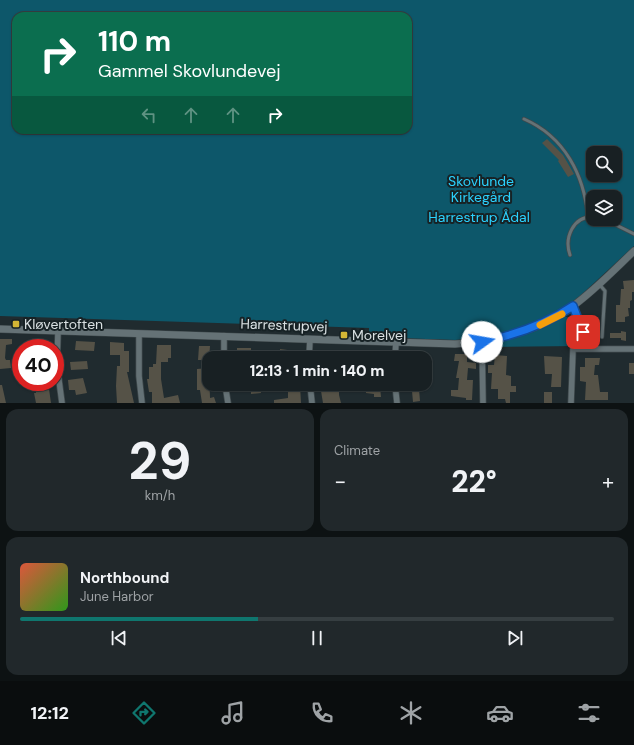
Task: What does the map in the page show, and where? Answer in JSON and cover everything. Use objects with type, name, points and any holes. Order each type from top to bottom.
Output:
[{"type":"street","name":"Harrestrupvej","points":[[0,329],[455,344],[482,342],[513,335],[542,324],[573,306],[634,251]]},
{"type":"street","points":[[573,306],[583,332],[585,349]]},
{"type":"street","points":[[58,331],[57,365],[62,403]]},
{"type":"street","points":[[140,334],[139,376],[142,403]]},
{"type":"street","points":[[224,336],[224,351]]},
{"type":"street","points":[[309,351],[310,339]]},
{"type":"street","points":[[395,351],[396,342]]},
{"type":"street","points":[[482,342],[483,403]]},
{"type":"street","points":[[571,403],[573,349],[634,349]]},
{"type":"street","points":[[226,391],[228,403]]},
{"type":"street","points":[[311,391],[312,403]]},
{"type":"street","points":[[395,391],[397,403]]},
{"type":"lane","points":[[524,119],[533,123],[552,138],[570,160],[580,176],[586,203]]},
{"type":"lane","points":[[570,255],[567,242],[569,233],[575,224],[586,218]]},
{"type":"lane","points":[[618,226],[634,234]]},
{"type":"lane","points":[[598,284],[604,292],[602,337]]},
{"type":"green space","name":"Harrestrup Ådal","points":[[0,0],[634,0],[634,246],[580,296],[559,312],[541,321],[485,338],[455,340],[369,337],[369,328],[0,316]]},
{"type":"green space","points":[[565,316],[573,322],[577,328],[577,346],[485,347],[543,328]]},
{"type":"building","points":[[547,139],[563,155],[574,174],[568,177],[558,161],[559,160],[542,143]]},
{"type":"building","points":[[634,280],[634,292],[632,292],[630,308],[628,308],[629,316],[625,317],[625,322],[616,322],[616,305],[620,305],[621,289],[624,289],[623,281]]},
{"type":"building","points":[[621,331],[626,332],[626,341],[621,340],[621,338],[610,338],[610,333],[621,333]]},
{"type":"building","points":[[0,339],[12,339],[12,344],[6,345],[5,358],[6,360],[10,360],[11,368],[0,369]]},
{"type":"building","points":[[76,341],[95,342],[94,351],[75,350]]},
{"type":"building","points":[[110,342],[124,343],[124,351],[129,351],[129,372],[127,372],[134,403],[117,403],[117,366],[120,366],[120,355],[110,355]]},
{"type":"building","points":[[157,345],[171,345],[171,358],[168,358],[168,362],[161,362],[161,379],[164,398],[178,395],[180,403],[152,403],[152,392],[149,392],[147,379],[149,379],[149,367],[153,367],[153,364],[156,364]]},
{"type":"building","points":[[199,346],[210,346],[210,351],[202,351],[202,360],[198,360]]},
{"type":"building","points":[[237,348],[251,348],[251,351],[237,351]]},
{"type":"building","points":[[280,349],[295,351],[280,351]]},
{"type":"building","points":[[455,354],[467,354],[467,362],[476,363],[476,369],[468,368],[467,380],[473,380],[472,400],[451,396],[451,390],[458,390],[459,378],[456,378],[459,361],[454,361]]},
{"type":"building","points":[[495,355],[507,356],[506,375],[511,376],[511,386],[516,386],[516,392],[510,392],[510,403],[506,403],[505,399],[498,399],[498,389],[491,389],[492,373],[488,373],[488,365],[494,365]]},
{"type":"building","points":[[544,356],[562,357],[561,387],[551,387],[552,374],[545,374]]},
{"type":"building","points":[[585,358],[600,358],[599,365],[595,365],[594,375],[598,375],[600,392],[608,392],[608,400],[585,400],[586,382],[580,381],[580,367],[585,367]]},
{"type":"building","points":[[87,361],[88,369],[71,370],[70,362]]},
{"type":"building","points":[[629,363],[634,363],[634,374],[629,374]]},
{"type":"building","points":[[197,369],[202,369],[202,391],[210,391],[210,398],[214,397],[216,403],[202,403],[200,390],[197,390]]},
{"type":"building","points":[[83,378],[87,393],[76,395],[75,390],[69,390],[68,380]]},
{"type":"building","points":[[0,385],[2,385],[6,403],[0,403]]},
{"type":"building","points":[[36,391],[49,391],[51,403],[36,403],[34,393],[36,393]]},
{"type":"building","points":[[251,391],[261,391],[261,393],[251,394]]},
{"type":"building","points":[[288,391],[300,391],[301,403],[274,403],[274,400],[288,398]]},
{"type":"building","points":[[321,391],[339,391],[341,403],[323,403]]},
{"type":"building","points":[[366,391],[380,391],[381,397],[374,397],[374,394],[366,393]]},
{"type":"building","points":[[412,391],[419,391],[420,401],[413,402]]},
{"type":"building","points":[[544,392],[552,392],[552,403],[544,403]]},
{"type":"slow traffic","points":[[540,325],[562,314]]},
{"type":"place","name":"Kløvertoften","points":[[16,324]]},
{"type":"place","name":"Morelvej","points":[[344,335]]},
{"type":"route","points":[[482,342],[513,335],[542,324],[559,316],[573,306],[583,332]]},
{"type":"park label","name":"Skovlunde Kirkegård","points":[[481,190]]}]
